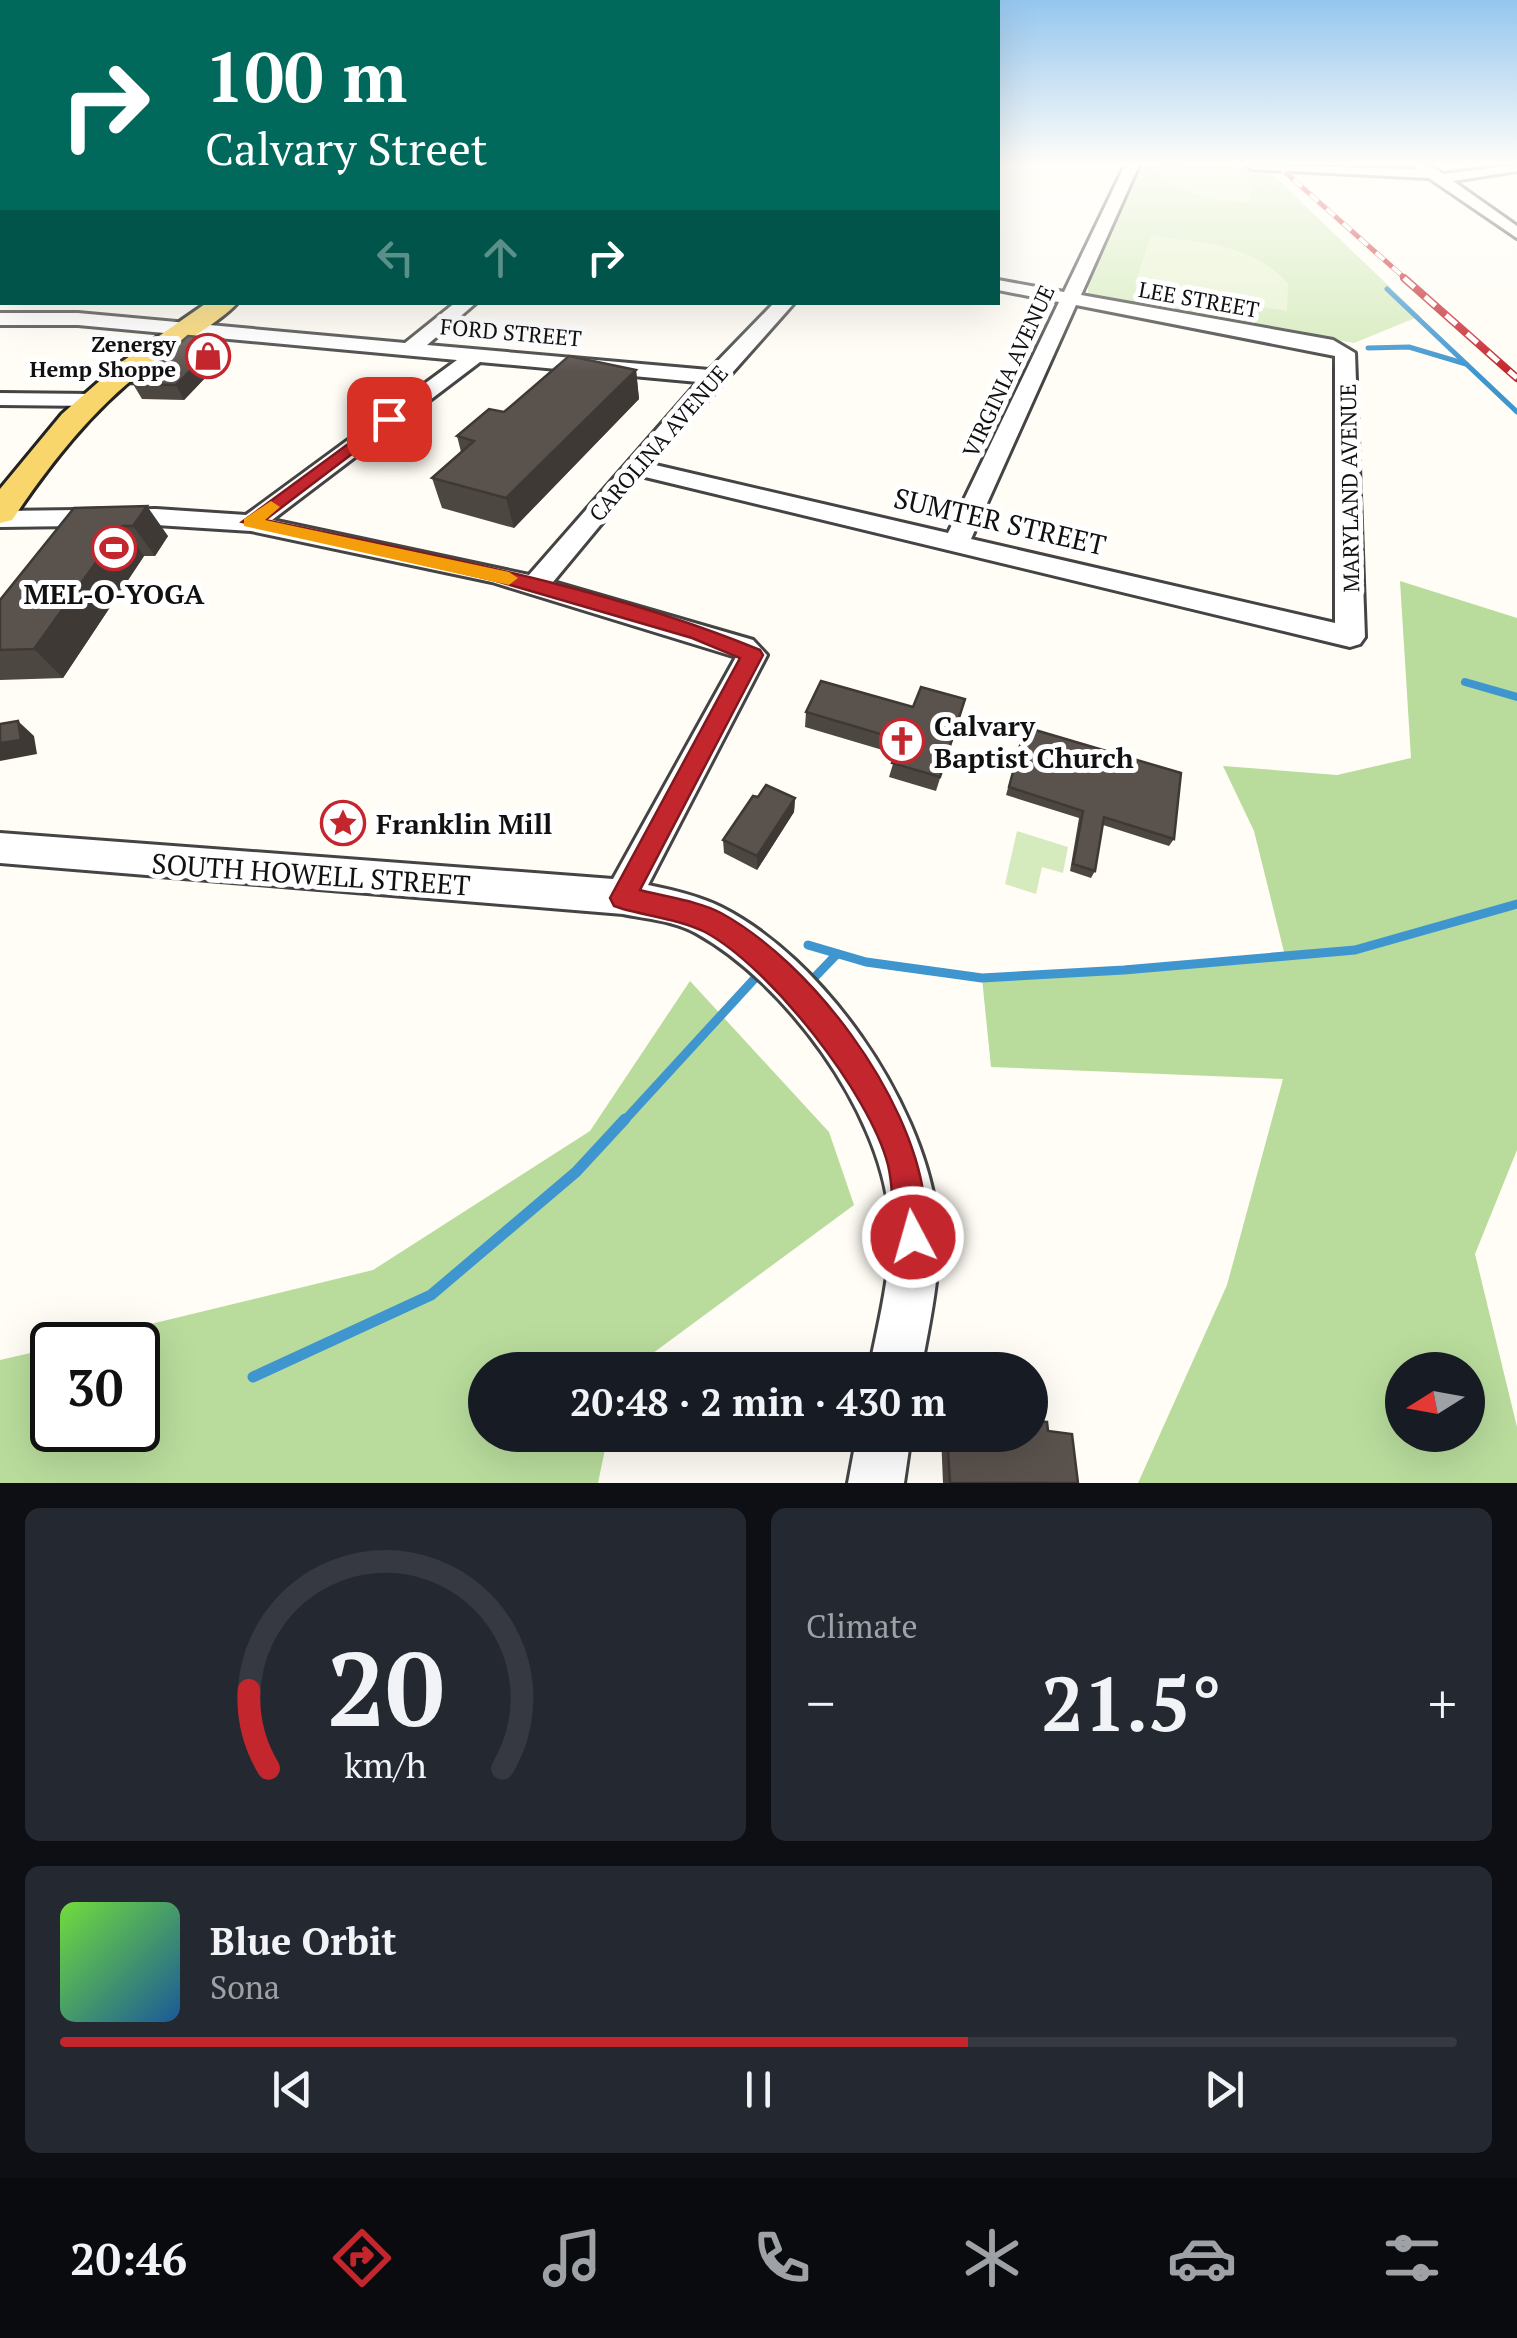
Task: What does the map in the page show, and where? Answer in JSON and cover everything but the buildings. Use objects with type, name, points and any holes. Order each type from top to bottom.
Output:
[{"type":"main road","points":[[0,516],[43,452],[93,400],[184,328],[221,305]]},
{"type":"street","name":"VIRGINIA AVENUE","points":[[956,544],[1099,234]]},
{"type":"street","name":"LEE STREET","points":[[1000,285],[1333,346]]},
{"type":"street","points":[[412,347],[464,305]]},
{"type":"street","name":"CAROLINA AVENUE","points":[[534,586],[714,377],[783,305]]},
{"type":"street","name":"FORD STREET","points":[[0,319],[62,318],[714,377]]},
{"type":"street","name":"MARYLAND AVENUE","points":[[1333,346],[1347,357],[1350,637]]},
{"type":"street","points":[[251,522],[479,353]]},
{"type":"street","points":[[0,399],[93,400]]},
{"type":"street","points":[[0,426],[43,400]]},
{"type":"street","name":"SUMTER STREET","points":[[636,468],[1350,637]]},
{"type":"street","points":[[0,516],[251,522],[534,586],[699,633],[752,655],[623,898]]},
{"type":"street","name":"SOUTH HOWELL STREET","points":[[0,848],[623,898],[687,911],[741,941],[784,980],[855,1066],[904,1166],[913,1211],[913,1263],[898,1352]]},
{"type":"street","points":[[876,1483],[881,1452]]},
{"type":"green space","points":[[1110,234],[1335,234],[1420,316],[1354,343],[1088,295],[1088,285]]},
{"type":"green space","points":[[1151,236],[1225,247],[1259,260],[1288,284],[1287,311],[1144,287],[1136,281]]},
{"type":"green space","points":[[1400,581],[1517,618],[1517,1150],[1475,1254],[1517,1427],[1517,1483],[1138,1483],[1227,1285],[1283,1079],[991,1067],[982,978],[1285,956],[1254,831],[1223,766],[1337,775],[1411,758]]},
{"type":"green space","points":[[1017,831],[1068,847],[1063,873],[1042,867],[1036,894],[1005,884]]},
{"type":"green space","points":[[690,981],[829,1132],[854,1205],[654,1352],[468,1352],[468,1452],[604,1452],[598,1483],[0,1483],[0,1360],[30,1353],[30,1452],[160,1452],[159,1322],[373,1270],[590,1131]]},
{"type":"waterway","points":[[1387,289],[1517,412]]},
{"type":"waterway","points":[[1368,348],[1409,347],[1466,364]]},
{"type":"waterway","points":[[1465,682],[1517,697]]},
{"type":"waterway","points":[[808,945],[866,962],[982,978],[1124,970],[1355,950],[1517,904]]},
{"type":"waterway","points":[[811,981],[837,954]]},
{"type":"waterway","points":[[623,1122],[757,976]]},
{"type":"waterway","points":[[253,1377],[431,1295],[576,1172],[625,1119]]},
{"type":"railway","points":[[1355,234],[1407,280]]},
{"type":"railway","points":[[1404,278],[1517,378]]},
{"type":"slow traffic","points":[[271,507],[251,522],[509,578]]},
{"type":"place","name":"Zenergy Hemp Shoppe","points":[[208,356]]},
{"type":"place","name":"MEL-O-YOGA","points":[[114,548]]},
{"type":"place","name":"Calvary Baptist Church","points":[[902,741]]},
{"type":"place","name":"Franklin Mill","points":[[343,823]]},
{"type":"route","points":[[389,419],[251,522],[495,574],[699,633],[743,647],[752,655],[623,898],[687,911],[711,922],[741,941],[798,994],[855,1066],[889,1129],[904,1166],[913,1211],[913,1237]]}]
